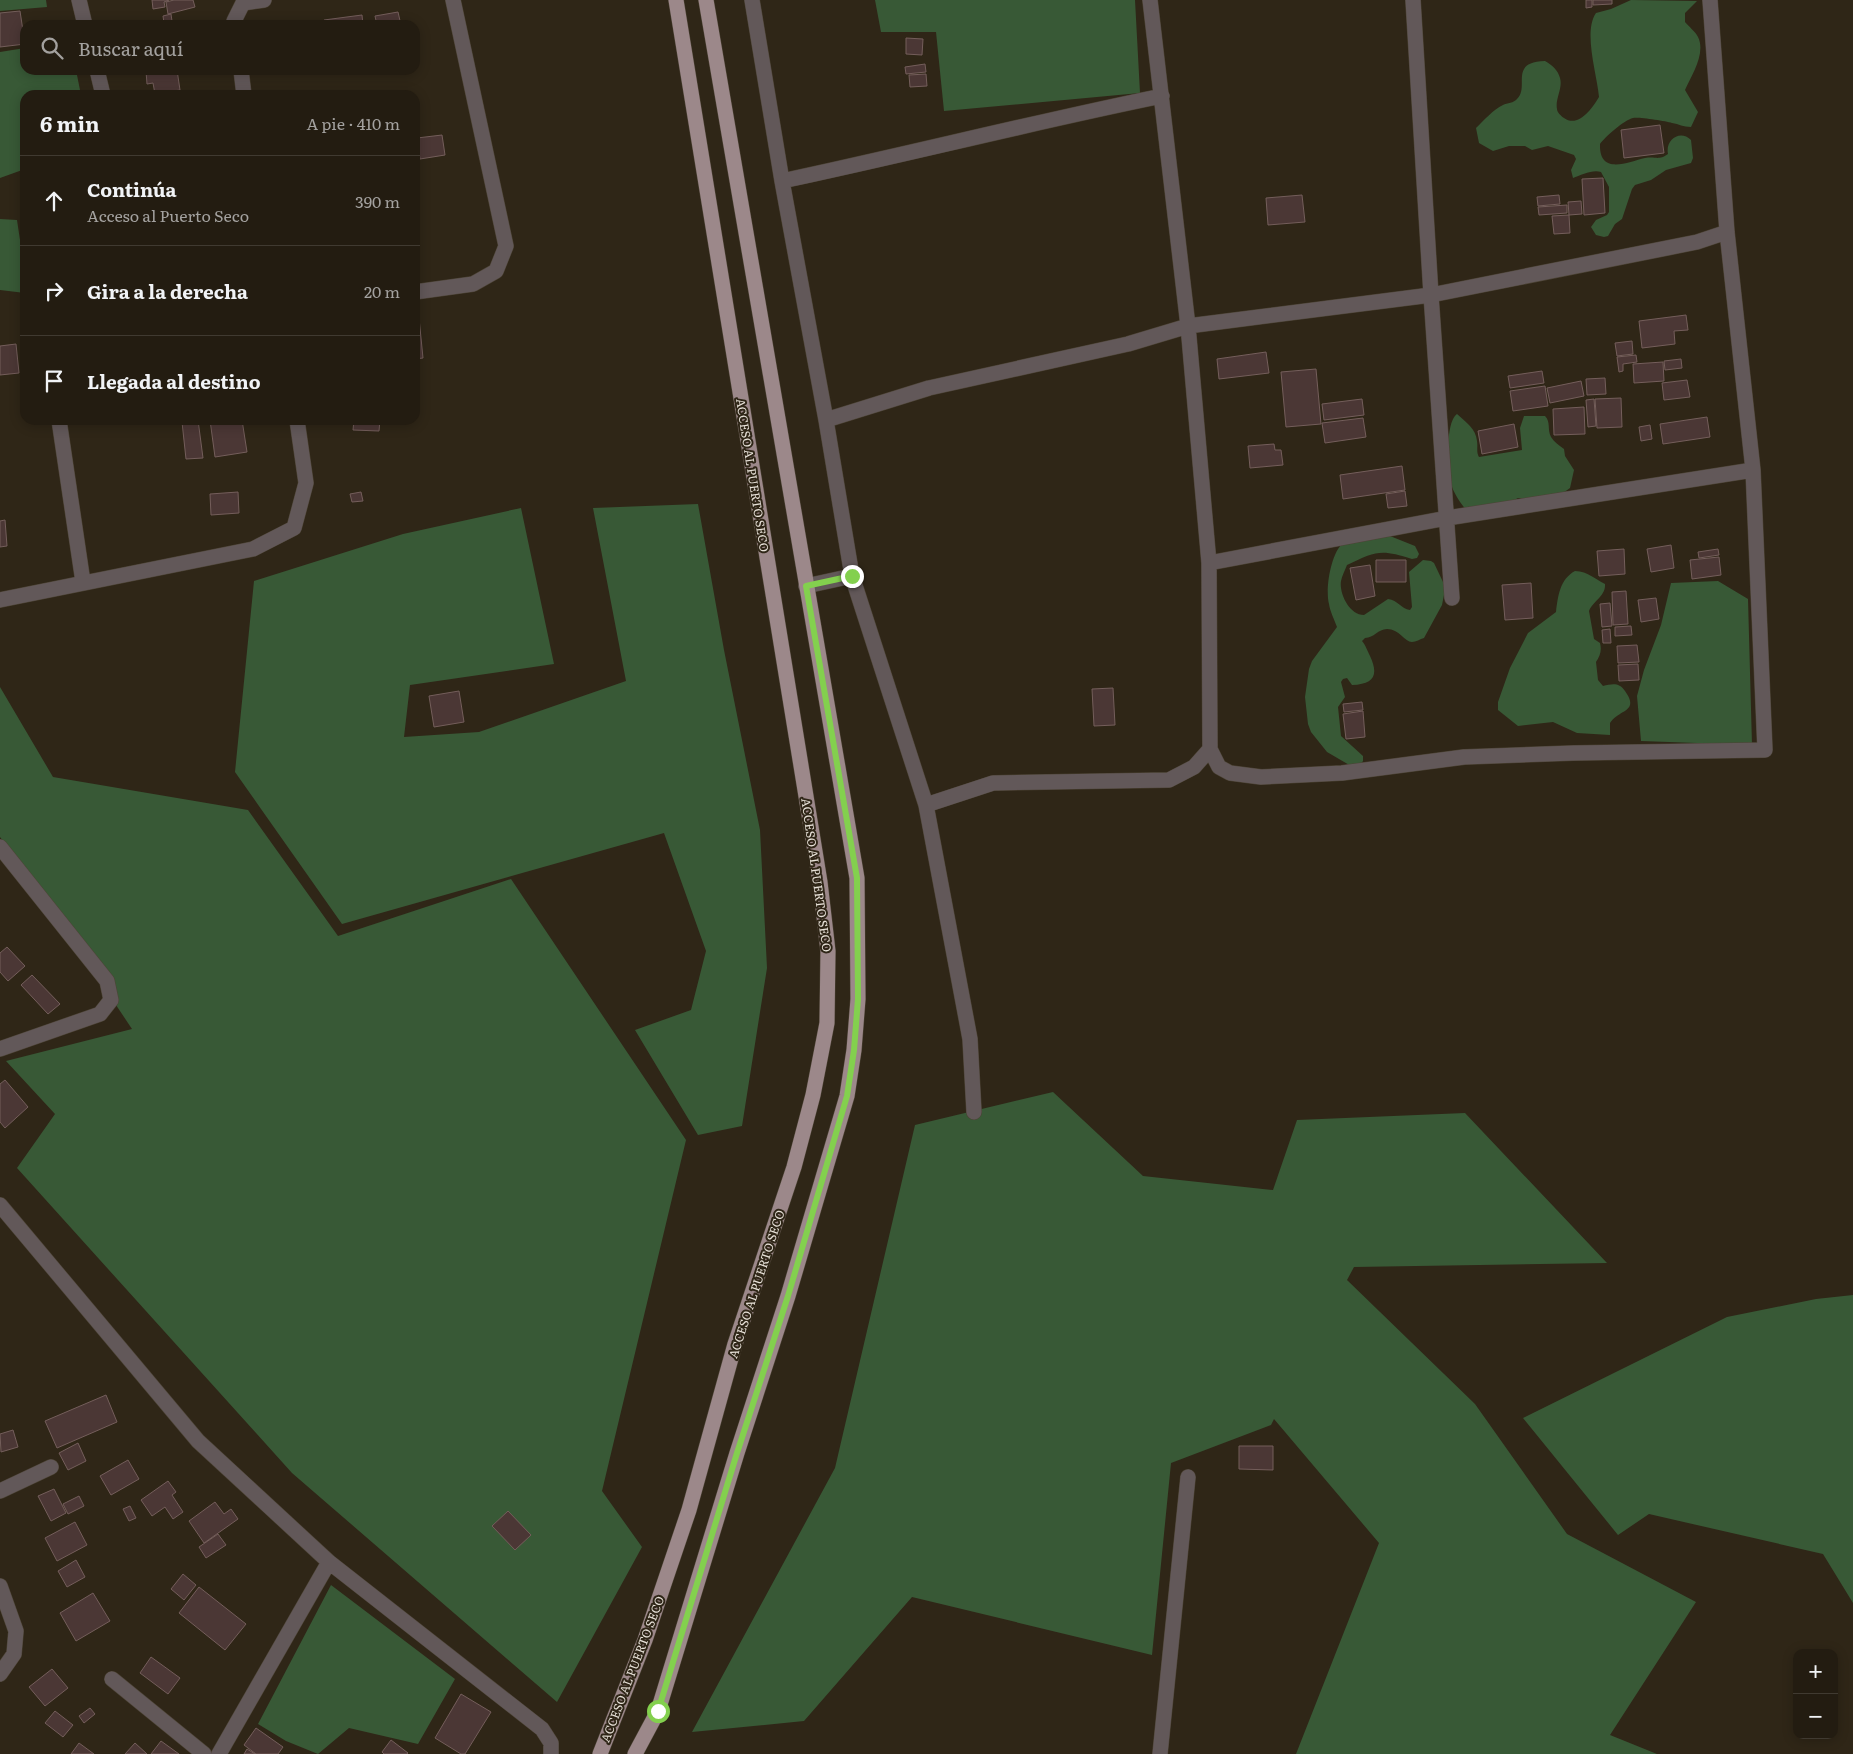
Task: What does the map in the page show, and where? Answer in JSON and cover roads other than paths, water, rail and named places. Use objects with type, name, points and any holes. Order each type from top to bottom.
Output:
[{"type":"main road","name":"ACCESO AL PUERTO SECO","points":[[600,1754],[645,1640],[689,1510],[735,1344],[794,1167],[814,1095],[827,1023],[828,951],[820,882],[676,0]]},
{"type":"main road","points":[[635,1754],[658,1711],[737,1453],[788,1296],[847,1096],[854,1050],[858,999],[857,878],[706,0]]},
{"type":"street","points":[[79,0],[84,20]]},
{"type":"street","points":[[234,20],[243,1],[264,0]]},
{"type":"street","points":[[420,291],[473,284],[496,271],[506,246],[453,0]]},
{"type":"street","points":[[752,0],[852,576],[926,804],[970,1039],[974,1112]]},
{"type":"street","points":[[1150,0],[1188,326],[1209,563],[1210,749],[1219,767],[1230,773],[1262,776],[1342,773],[1464,757],[1765,750],[1753,470],[1727,232],[1710,0]]},
{"type":"street","points":[[1413,0],[1452,598]]},
{"type":"street","points":[[98,75],[102,90]]},
{"type":"street","points":[[242,75],[243,90]]},
{"type":"street","points":[[782,181],[890,158],[1083,112],[1162,96]]},
{"type":"street","points":[[826,420],[929,388],[1128,344],[1188,326],[1431,295],[1697,242],[1727,232]]},
{"type":"street","points":[[60,425],[82,582]]},
{"type":"street","points":[[0,600],[82,582],[254,549],[294,528],[306,483],[298,425]]},
{"type":"street","points":[[1209,563],[1447,518],[1753,470]]},
{"type":"street","points":[[806,586],[852,576]]},
{"type":"street","points":[[926,804],[993,783],[1169,780],[1194,767],[1210,749]]},
{"type":"street","points":[[0,846],[107,981],[111,1000],[100,1014],[0,1049]]},
{"type":"street","points":[[0,1205],[198,1441],[329,1562],[542,1728],[551,1743],[551,1754]]},
{"type":"street","points":[[0,1491],[51,1467]]},
{"type":"street","points":[[1160,1754],[1188,1477]]},
{"type":"street","points":[[219,1754],[329,1562]]},
{"type":"street","points":[[0,1586],[16,1631],[14,1654],[0,1674]]},
{"type":"street","points":[[112,1679],[204,1754]]}]
